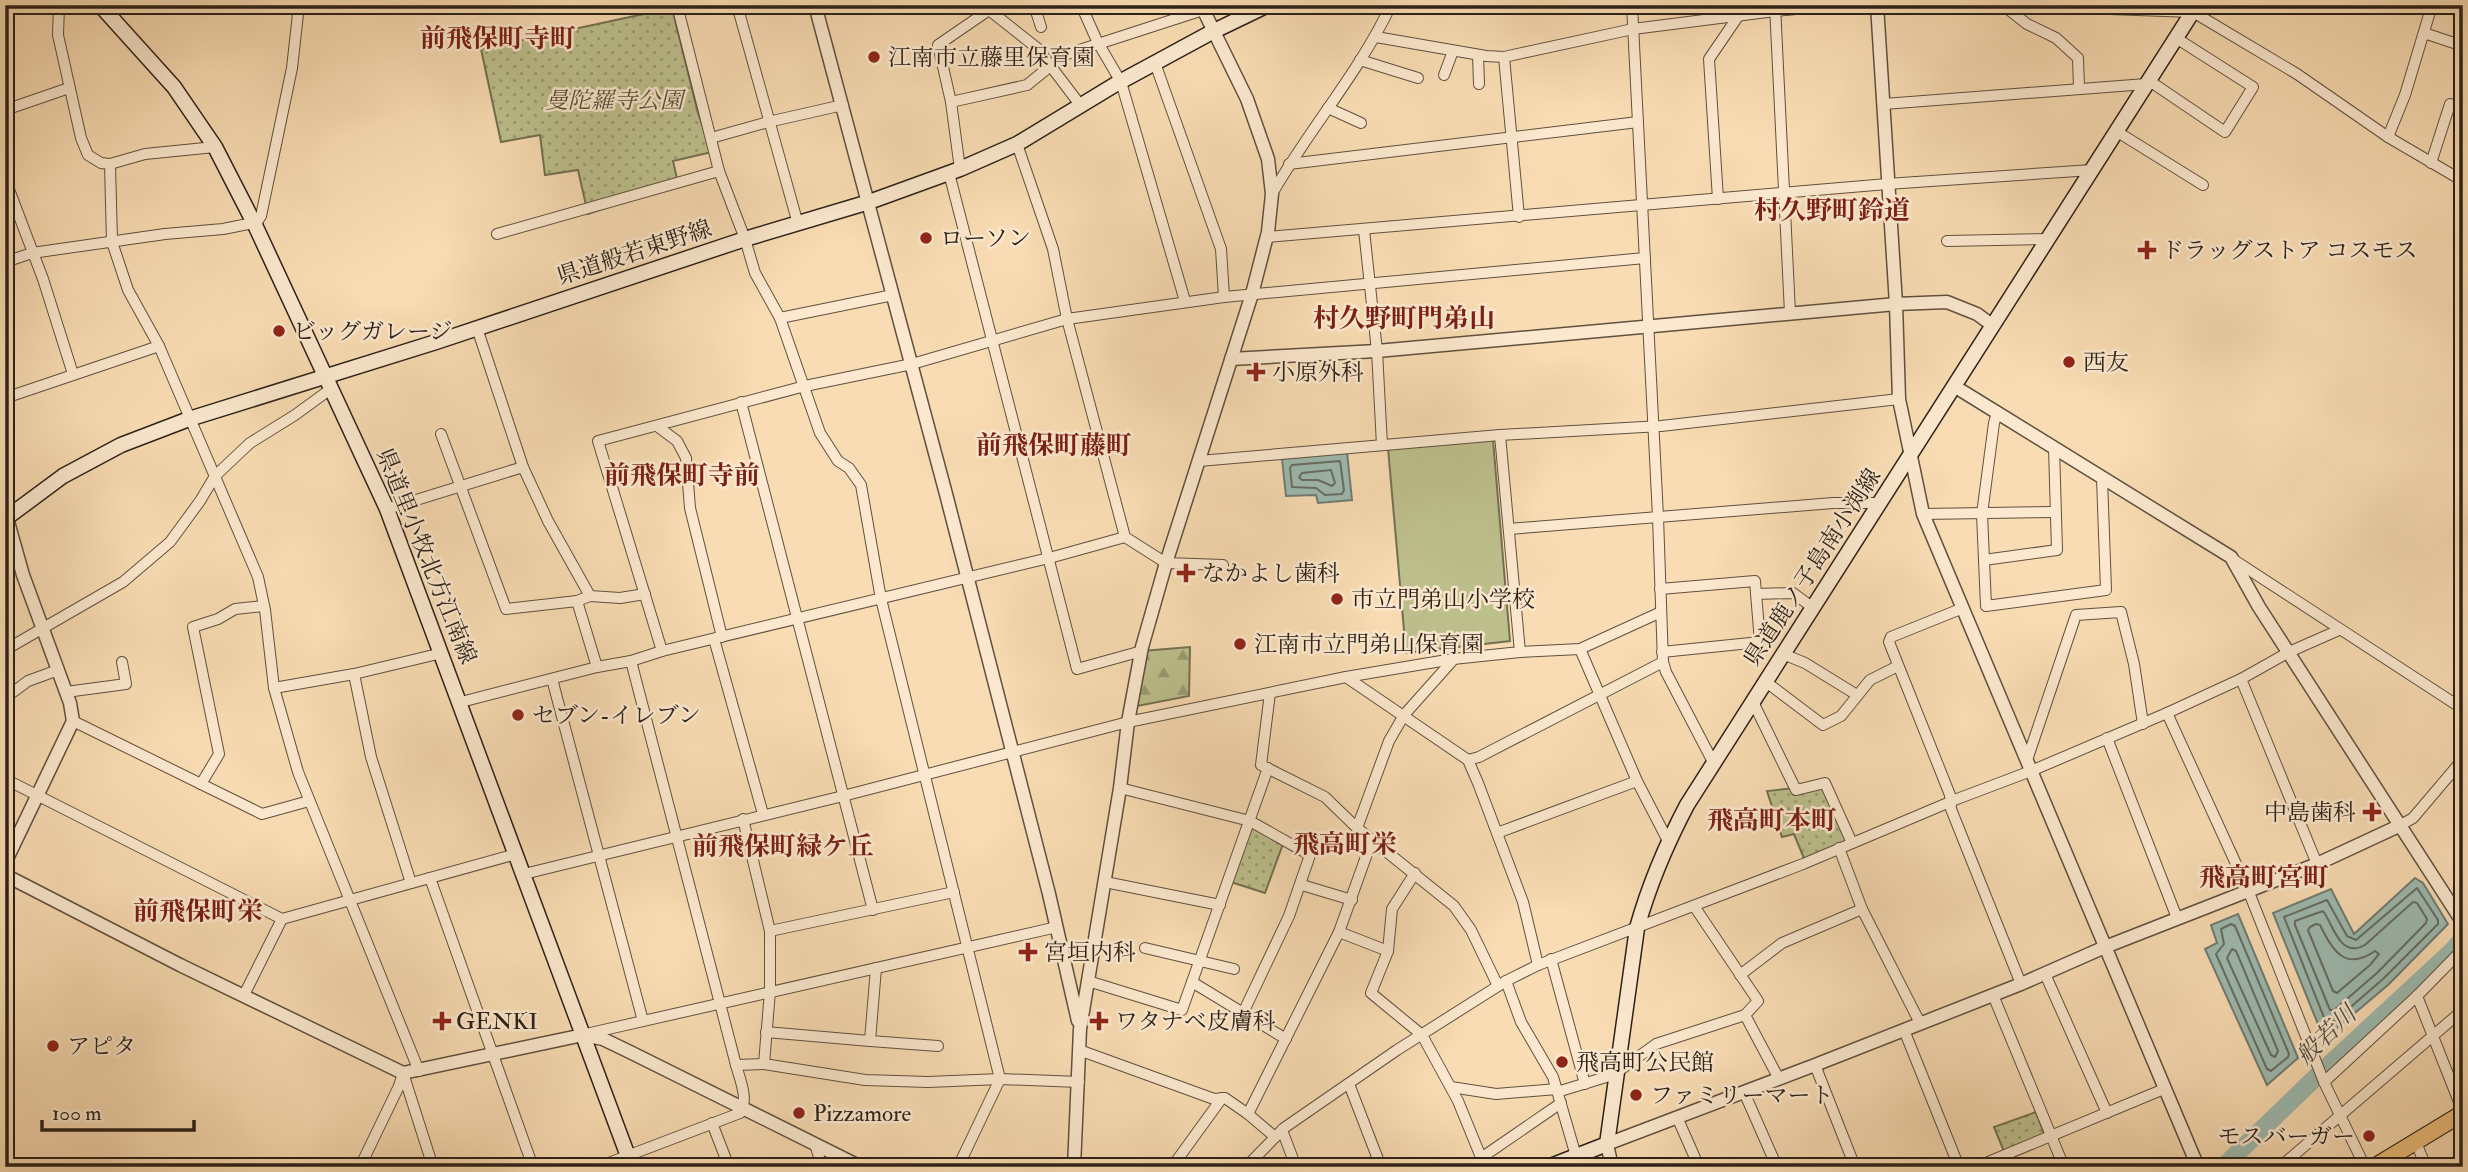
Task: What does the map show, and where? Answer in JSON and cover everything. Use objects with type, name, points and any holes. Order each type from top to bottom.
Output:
[{"type":"main road","name":"県道里小牧北方江南線","points":[[100,5],[174,87],[215,147],[254,224],[387,509],[630,1161]]},
{"type":"main road","name":"県道般若東野線","points":[[6,515],[63,476],[121,445],[189,419],[328,382],[477,328],[745,239],[869,202],[954,171],[1017,144],[1155,63],[1268,5]]},
{"type":"main road","name":"県道鹿ノ子島南小渕線","points":[[1607,1144],[1637,928],[1644,901],[1668,841],[1713,762],[2195,9]]},
{"type":"main road","points":[[2374,1167],[2463,1113]]},
{"type":"main road","points":[[1548,1167],[1607,1144]]},
{"type":"street","points":[[58,5],[58,35],[81,138],[88,155],[101,163],[110,164],[145,154],[215,147]]},
{"type":"street","points":[[5,262],[32,253],[254,224],[261,216],[292,68],[299,5]]},
{"type":"street","points":[[702,5],[678,8],[719,171],[755,273],[780,318],[820,433],[838,461],[849,468],[861,485],[881,599],[1000,1079],[958,1167]]},
{"type":"street","points":[[737,5],[798,224]]},
{"type":"street","points":[[841,5],[816,8],[912,364],[1080,1028]]},
{"type":"street","points":[[1034,5],[1041,27]]},
{"type":"street","points":[[1081,5],[1098,43],[1121,82],[1185,301]]},
{"type":"street","points":[[1272,194],[1289,164],[1376,37],[1391,5]]},
{"type":"street","points":[[1632,5],[1663,657],[1666,672],[1713,762]]},
{"type":"street","points":[[1376,37],[1504,57],[1633,29],[1775,8],[1838,5]]},
{"type":"street","points":[[1877,5],[1896,304],[1899,399],[1923,514],[2198,1167]]},
{"type":"street","points":[[1998,5],[2195,9],[2388,137],[2463,181]]},
{"type":"street","points":[[2004,5],[2027,24],[2056,38],[2078,58],[2079,89]]},
{"type":"street","points":[[2388,137],[2405,95],[2432,5]]},
{"type":"street","points":[[1081,106],[1037,48],[985,8],[939,45],[951,103],[954,171],[992,341],[1077,669],[1142,651]]},
{"type":"street","points":[[951,103],[1027,85],[1064,55],[1202,8],[1247,99],[1268,159],[1272,194],[1266,237],[1252,294],[1166,563],[1142,651],[1128,722],[1120,788],[1080,1028],[1074,1167]]},
{"type":"street","points":[[1775,8],[1790,313]]},
{"type":"street","points":[[1718,199],[1709,59],[1739,15]]},
{"type":"street","points":[[2424,33],[2463,46]]},
{"type":"street","points":[[1884,104],[2147,82],[2225,132],[2253,87],[2176,38]]},
{"type":"street","points":[[1444,75],[1453,51]]},
{"type":"street","points":[[1478,55],[1479,84]]},
{"type":"street","points":[[1504,57],[1519,216]]},
{"type":"street","points":[[1360,60],[1418,78]]},
{"type":"street","points":[[1155,63],[1221,249],[1224,297]]},
{"type":"street","points":[[5,110],[69,88]]},
{"type":"street","points":[[2431,163],[2450,104],[2463,108]]},
{"type":"street","points":[[711,138],[843,105]]},
{"type":"street","points":[[1328,108],[1361,123]]},
{"type":"street","points":[[1289,164],[1638,122]]},
{"type":"street","points":[[2116,131],[2203,185]]},
{"type":"street","points":[[1017,144],[1053,249],[1067,320],[1125,537],[1166,563],[1223,565]]},
{"type":"street","points":[[110,164],[112,242],[128,290],[159,346],[258,577],[274,688],[309,801],[419,1071]]},
{"type":"street","points":[[1266,237],[1888,184],[2092,170]]},
{"type":"street","points":[[497,234],[719,171]]},
{"type":"street","points":[[5,179],[43,279],[73,374]]},
{"type":"street","points":[[1364,230],[1377,351],[1382,446]]},
{"type":"street","points":[[1947,241],[2048,239]]},
{"type":"street","points":[[663,651],[598,441],[804,386],[912,364],[1067,320],[1185,301],[1645,258]]},
{"type":"street","points":[[780,318],[893,295]]},
{"type":"street","points":[[1231,359],[1377,351],[1896,304],[1947,302],[1977,314],[1992,325]]},
{"type":"street","points":[[477,328],[523,467],[548,521],[590,596]]},
{"type":"street","points":[[5,398],[159,346]]},
{"type":"street","points":[[5,650],[123,582],[170,542],[201,501],[215,476],[250,443],[295,415],[328,382]]},
{"type":"street","points":[[1954,386],[2231,557],[2463,709]]},
{"type":"street","points":[[1199,461],[1653,426],[1899,399]]},
{"type":"street","points":[[741,402],[873,910]]},
{"type":"street","points":[[1997,413],[1983,512],[1986,606],[2106,590],[2102,478]]},
{"type":"street","points":[[657,426],[677,442],[686,458],[690,508],[718,638],[763,814]]},
{"type":"street","points":[[441,434],[506,609],[577,601],[590,596],[620,598],[645,594]]},
{"type":"street","points":[[1500,436],[1520,652]]},
{"type":"street","points":[[1984,560],[2057,550],[2054,448]]},
{"type":"street","points":[[387,509],[523,467]]},
{"type":"street","points":[[1509,529],[1833,503],[1879,503]]},
{"type":"street","points":[[1923,514],[2056,512]]},
{"type":"street","points":[[5,863],[74,721],[23,575],[6,515]]},
{"type":"street","points":[[461,702],[1047,559],[1125,537]]},
{"type":"street","points":[[2231,557],[2461,920]]},
{"type":"street","points":[[2245,582],[2262,578]]},
{"type":"street","points":[[1468,760],[1479,757],[1600,694],[1663,657],[1760,642],[1755,581],[1660,589]]},
{"type":"street","points":[[1756,594],[1793,593],[1812,607]]},
{"type":"street","points":[[577,601],[597,667]]},
{"type":"street","points":[[201,784],[219,754],[193,627],[218,619],[236,609],[264,606]]},
{"type":"street","points":[[1963,608],[1891,636],[1889,642],[1950,795],[1951,809],[2021,984]]},
{"type":"street","points":[[524,874],[844,796],[1128,722],[1346,677],[1453,659],[1580,649],[1661,612]]},
{"type":"street","points":[[2029,765],[2076,615],[2121,612],[2134,664],[2143,724]]},
{"type":"street","points":[[1246,1167],[1279,1134],[1396,1050],[1502,984],[1538,965],[1852,843],[2029,765],[2143,724],[2339,630]]},
{"type":"street","points":[[1580,649],[1637,781],[1668,841]]},
{"type":"street","points":[[274,688],[354,674],[442,653]]},
{"type":"street","points":[[1783,654],[1805,663],[1857,695]]},
{"type":"street","points":[[1357,828],[1389,741],[1404,715],[1453,659]]},
{"type":"street","points":[[598,1167],[630,1161],[740,1113],[744,1096],[631,661]]},
{"type":"street","points":[[66,692],[126,684],[122,662]]},
{"type":"street","points":[[1766,682],[1823,725],[1841,716],[1870,680],[1898,666]]},
{"type":"street","points":[[5,698],[29,681],[58,670]]},
{"type":"street","points":[[354,674],[372,757],[411,883]]},
{"type":"street","points":[[1346,677],[1468,760],[1523,902],[1538,965]]},
{"type":"street","points":[[2241,679],[2317,864]]},
{"type":"street","points":[[552,680],[643,1021]]},
{"type":"street","points":[[1270,693],[1261,765],[1325,797],[1357,828],[1454,906],[1471,929],[1553,1077],[1576,1156]]},
{"type":"street","points":[[1753,702],[1796,790],[1825,783],[1852,843]]},
{"type":"street","points":[[2167,713],[2248,890],[2324,1082],[2365,1167]]},
{"type":"street","points":[[74,721],[262,814],[309,801]]},
{"type":"street","points":[[2107,738],[2177,918]]},
{"type":"street","points":[[1612,1167],[1607,1144],[2021,984],[2105,947],[2317,864],[2401,825],[2413,818],[2463,759]]},
{"type":"street","points":[[1088,981],[1182,1010],[1268,768]]},
{"type":"street","points":[[5,779],[282,919],[516,854]]},
{"type":"street","points":[[1497,833],[1637,781]]},
{"type":"street","points":[[1120,788],[1250,821],[1310,855],[1302,885],[1289,916],[1243,1013]]},
{"type":"street","points":[[743,820],[770,931],[770,991],[764,1064]]},
{"type":"street","points":[[1248,1114],[1339,932],[1372,840]]},
{"type":"street","points":[[1839,848],[1862,909],[1920,1023]]},
{"type":"street","points":[[1415,873],[1392,909],[1388,951],[1371,993],[1422,1035],[1451,1087],[1483,1162],[1558,1095],[1616,1074],[1656,1044],[1745,1015],[1758,1001],[1694,906]]},
{"type":"street","points":[[5,875],[180,965],[402,1073],[1056,928]]},
{"type":"street","points":[[430,878],[533,1167]]},
{"type":"street","points":[[1105,882],[1220,905]]},
{"type":"street","points":[[1302,885],[1352,900]]},
{"type":"street","points":[[770,931],[954,892]]},
{"type":"street","points":[[1740,975],[1783,943],[1862,909]]},
{"type":"street","points":[[244,995],[282,919]]},
{"type":"street","points":[[1339,932],[1388,951]]},
{"type":"street","points":[[1145,948],[1234,969]]},
{"type":"street","points":[[2324,1082],[2417,996],[2463,949]]},
{"type":"street","points":[[1551,959],[1584,1084]]},
{"type":"street","points":[[870,1041],[876,968]]},
{"type":"street","points":[[2045,974],[2108,1113]]},
{"type":"street","points":[[1192,982],[1286,1039]]},
{"type":"street","points":[[1993,995],[2064,1167]]},
{"type":"street","points":[[2417,996],[2463,1113]]},
{"type":"street","points":[[2280,1167],[2463,1010]]},
{"type":"street","points":[[1745,1015],[1779,1079]]},
{"type":"street","points":[[1904,1030],[1959,1167]]},
{"type":"street","points":[[766,1032],[938,1046]]},
{"type":"street","points":[[583,1035],[612,1044],[861,1167]]},
{"type":"street","points":[[1079,1050],[1214,1099],[1226,1098],[1279,1134],[1296,1167]]},
{"type":"street","points":[[736,1065],[764,1064],[864,1080],[929,1082],[1000,1079],[1079,1082]]},
{"type":"street","points":[[1815,1065],[1855,1167]]},
{"type":"street","points":[[360,1167],[399,1086],[402,1073]]},
{"type":"street","points":[[402,1073],[433,1167]]},
{"type":"street","points":[[1349,1084],[1381,1167]]},
{"type":"street","points":[[1451,1087],[1496,1094],[1558,1095]]},
{"type":"street","points":[[1976,1167],[2164,1089]]},
{"type":"street","points":[[1744,1092],[1777,1167]]},
{"type":"street","points":[[1172,1167],[1222,1098]]},
{"type":"street","points":[[1677,1117],[1699,1167]]},
{"type":"street","points":[[712,1123],[729,1167]]},
{"type":"street","points":[[815,1144],[822,1167]]},
{"type":"street","points":[[2417,1145],[2426,1167]]},
{"type":"green space","name":"曼陀羅寺公園","points":[[672,8],[698,113],[712,152],[673,161],[678,183],[588,214],[578,170],[545,175],[540,135],[501,142],[481,49]]},
{"type":"green space","points":[[1493,440],[1510,641],[1406,653],[1388,448]]},
{"type":"green space","points":[[1190,647],[1189,696],[1132,707],[1142,651]]},
{"type":"green space","points":[[1824,785],[1850,841],[1805,861],[1794,834],[1782,837],[1767,791]]},
{"type":"green space","points":[[1251,826],[1283,844],[1265,893],[1231,882]]},
{"type":"green space","points":[[2036,1112],[2045,1136],[2005,1154],[1994,1127]]},
{"type":"water","points":[[1347,452],[1352,500],[1318,503],[1316,495],[1286,496],[1282,459]]},
{"type":"water","points":[[2415,878],[2423,883],[2448,924],[2388,985],[2324,1039],[2273,913],[2331,889],[2354,934]]},
{"type":"water","points":[[2238,914],[2298,1058],[2267,1085],[2205,949],[2217,943],[2211,925]]},
{"type":"waterway","name":"般若川","points":[[2223,1167],[2463,938]]},
{"type":"place","name":"江南市立藤里保育園","points":[[874,57]]},
{"type":"place","name":"ローソン","points":[[926,238]]},
{"type":"place","name":"ドラッグストア コスモス","points":[[2147,250]]},
{"type":"place","name":"ビッグガレージ","points":[[279,331]]},
{"type":"place","name":"西友","points":[[2069,362]]},
{"type":"place","name":"小原外科","points":[[1256,372]]},
{"type":"place","name":"なかよし歯科","points":[[1186,573]]},
{"type":"place","name":"市立門弟山小学校","points":[[1337,599]]},
{"type":"place","name":"江南市立門弟山保育園","points":[[1240,644]]},
{"type":"place","name":"セブン-イレブン","points":[[518,715]]},
{"type":"place","name":"中島歯科","points":[[2372,812]]},
{"type":"place","name":"宮垣内科","points":[[1028,952]]},
{"type":"place","name":"GENKI","points":[[442,1021]]},
{"type":"place","name":"ワタナベ皮膚科","points":[[1099,1021]]},
{"type":"place","name":"アピタ","points":[[53,1046]]},
{"type":"place","name":"飛高町公民館","points":[[1562,1062]]},
{"type":"place","name":"ファミリーマート","points":[[1636,1095]]},
{"type":"place","name":"Pizzamore","points":[[799,1113]]},
{"type":"place","name":"モスバーガー","points":[[2369,1136]]},
{"type":"district","name":"前飛保町寺町","points":[[498,38]]},
{"type":"district","name":"村久野町鈴道","points":[[1832,210]]},
{"type":"district","name":"村久野町門弟山","points":[[1404,318]]},
{"type":"district","name":"前飛保町藤町","points":[[1054,445]]},
{"type":"district","name":"前飛保町寺前","points":[[682,475]]},
{"type":"district","name":"飛高町本町","points":[[1772,820]]},
{"type":"district","name":"飛高町栄","points":[[1345,844]]},
{"type":"district","name":"前飛保町緑ケ丘","points":[[783,846]]},
{"type":"district","name":"飛高町宮町","points":[[2264,877]]},
{"type":"district","name":"前飛保町栄","points":[[198,911]]}]
